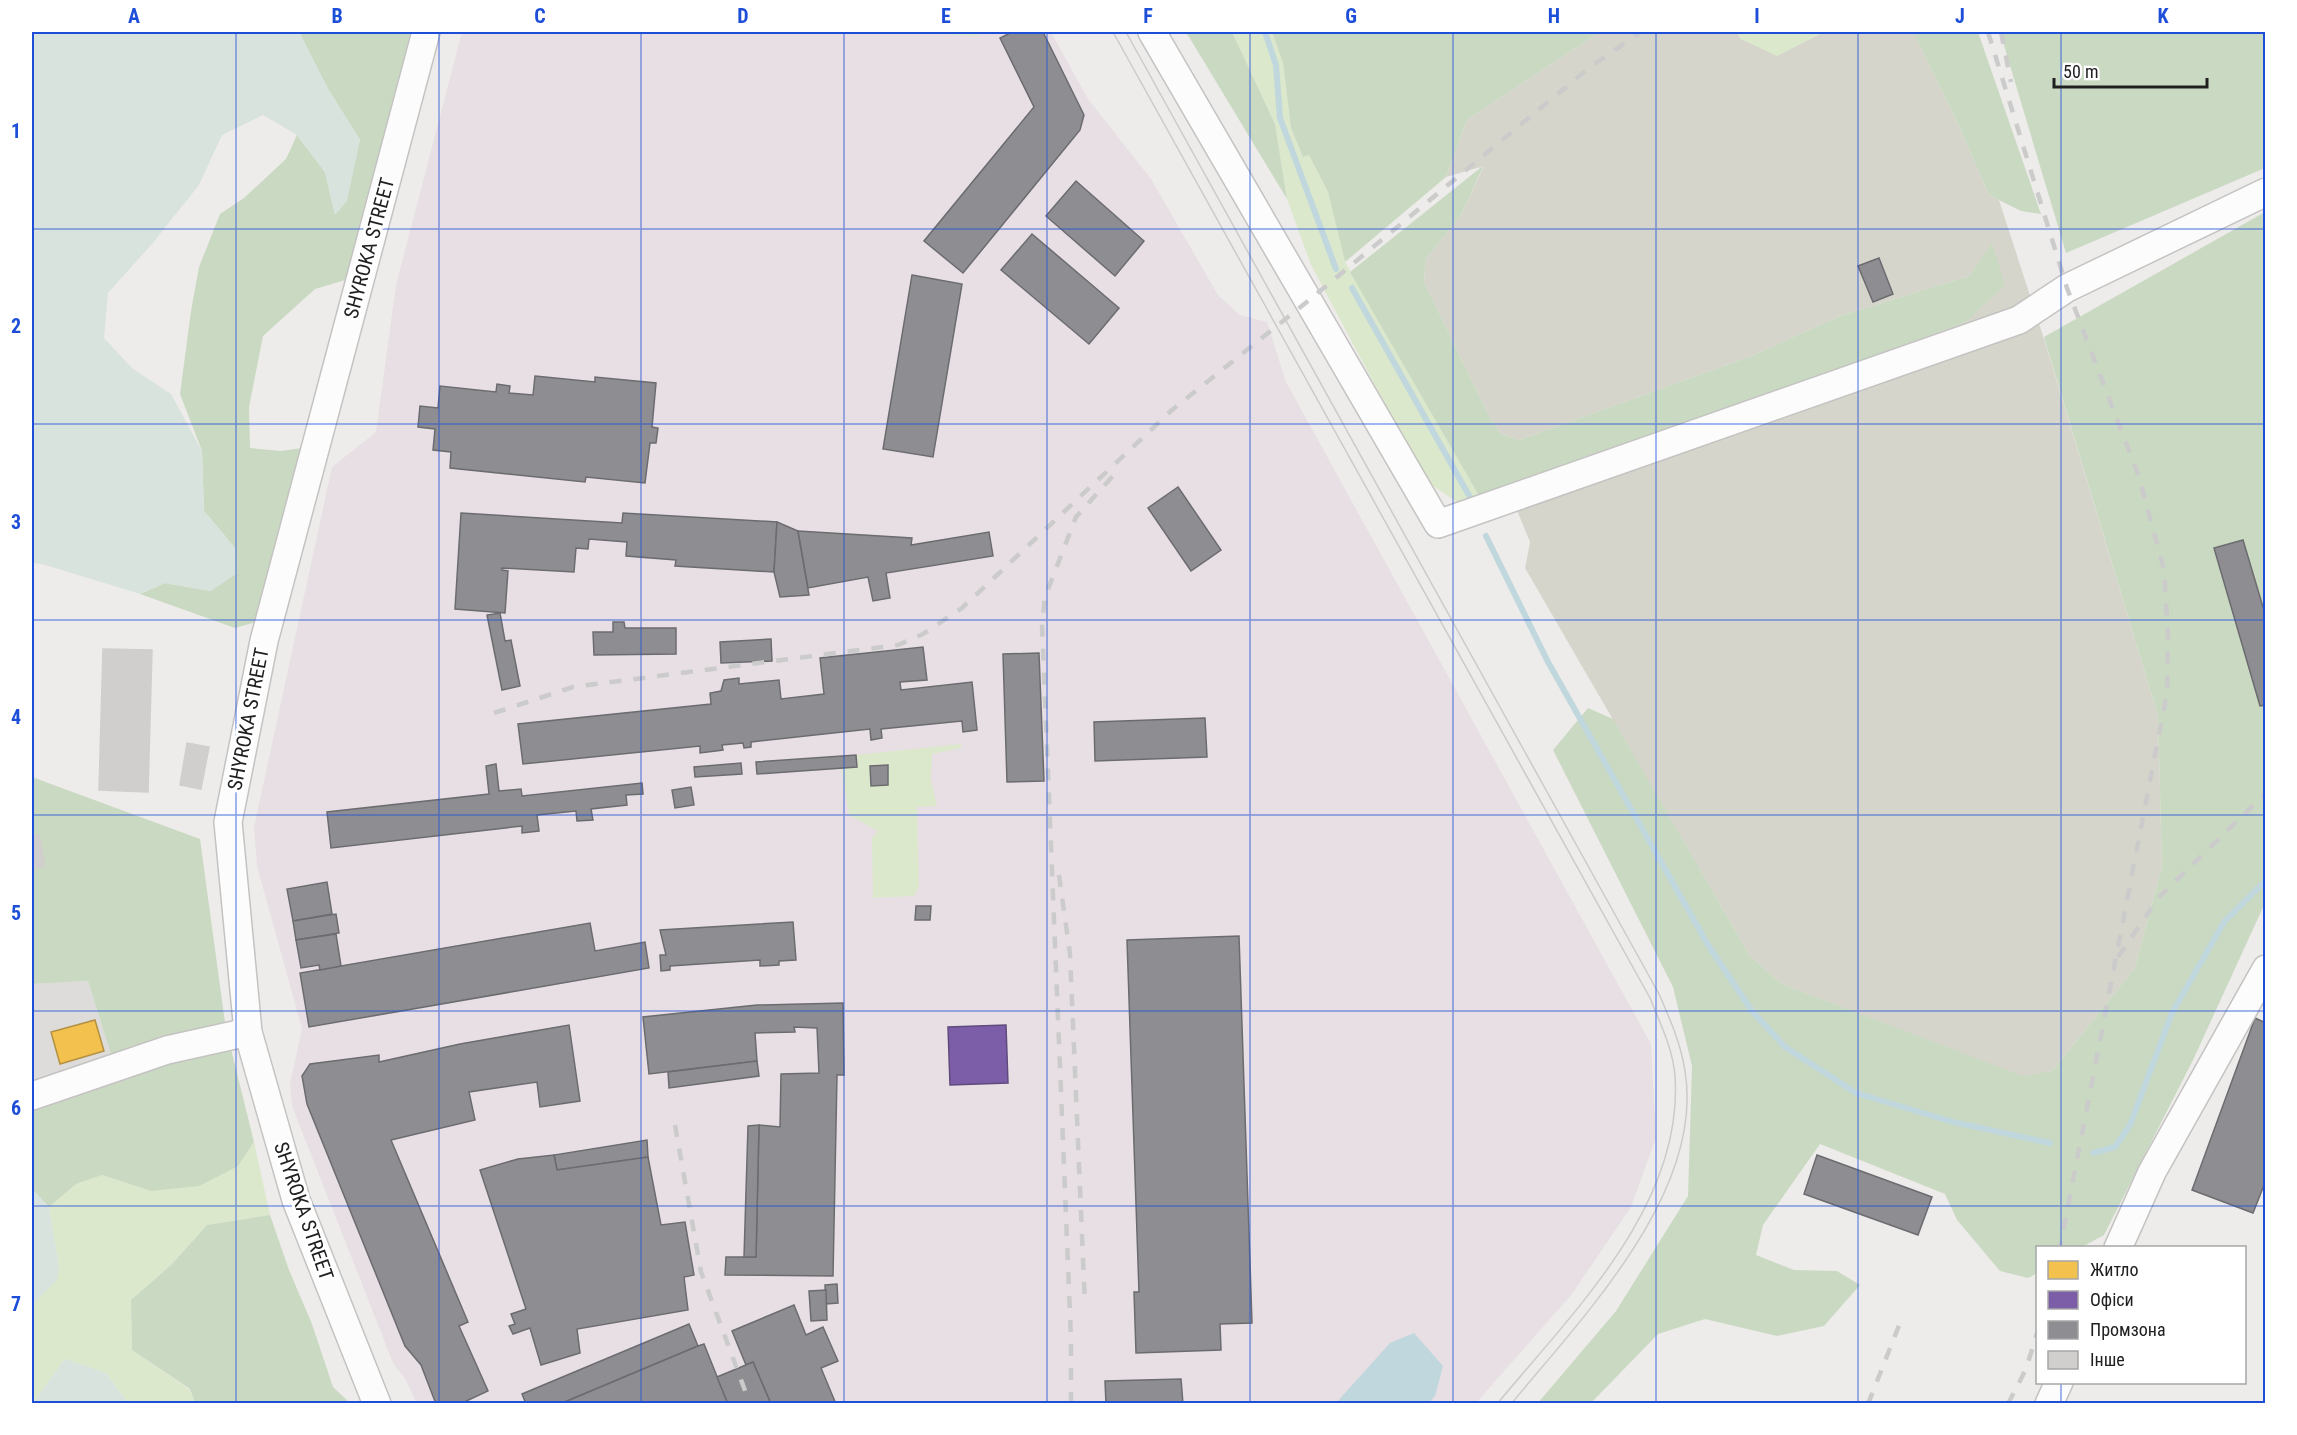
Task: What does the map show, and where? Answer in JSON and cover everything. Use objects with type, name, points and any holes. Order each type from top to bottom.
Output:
[{"type":"street","name":"SHYROKA STREET","points":[[377,1404],[296,1200],[249,1032],[228,822],[264,641],[426,32]]},
{"type":"street","points":[[1152,32],[1438,524],[2019,320],[2067,288],[2265,192]]},
{"type":"street","points":[[2119,1246],[2152,1172],[2265,969]]},
{"type":"street","points":[[32,1096],[167,1050],[249,1032]]},
{"type":"street","points":[[2049,1404],[2059,1384]]},
{"type":"shaded area","points":[[32,32],[299,32],[328,89],[360,140],[347,201],[335,215],[325,172],[297,135],[263,115],[222,135],[199,185],[152,244],[108,293],[104,338],[132,368],[171,394],[202,451],[204,511],[235,548],[236,574],[211,591],[165,583],[140,594],[32,563]]},
{"type":"shaded area","points":[[462,32],[903,32],[978,36],[977,32],[1051,32],[1088,99],[1151,179],[1218,295],[1240,315],[1267,322],[1286,382],[1651,1044],[1656,1138],[1631,1207],[1572,1294],[1476,1403],[416,1403],[406,1380],[393,1363],[292,1106],[290,1084],[302,1029],[257,866],[254,827],[332,467],[376,432],[396,285]]},
{"type":"shaded area","points":[[1600,32],[1737,32],[1741,39],[1777,55],[1824,32],[1913,32],[1954,115],[1989,195],[1999,200],[2046,345],[2158,716],[2162,866],[2135,968],[2052,1071],[2023,1077],[1782,984],[1750,956],[1525,568],[1530,542],[1509,491],[1966,322],[1992,244],[1969,276],[1840,316],[1754,355],[1519,440],[1501,434],[1488,414],[1424,282],[1426,259],[1461,215],[1484,166],[1446,177],[1467,120]]},
{"type":"shaded area","points":[[88,981],[112,1058],[32,1084],[32,984]]},
{"type":"shaded area","points":[[32,1189],[49,1207],[59,1268],[57,1280],[36,1302],[32,1302]]},
{"type":"shaded area","points":[[65,1359],[106,1373],[128,1403],[33,1403]]},
{"type":"green space","points":[[299,32],[418,32],[352,278],[315,289],[263,336],[249,407],[250,448],[281,451],[309,447],[256,622],[235,628],[140,594],[165,583],[211,591],[235,548],[204,511],[202,451],[180,394],[199,267],[220,214],[244,198],[286,159],[297,135],[325,172],[335,214],[360,140],[328,89]]},
{"type":"green space","points":[[903,32],[977,32],[978,36]]},
{"type":"green space","points":[[1186,32],[1232,32],[1275,124],[1287,199]]},
{"type":"green space","points":[[1232,32],[1272,32],[1283,63],[1291,128],[1303,157],[1309,155],[1328,192],[1345,262],[1482,501],[1461,505],[1426,481],[1311,265],[1287,199],[1275,124]]},
{"type":"green space","points":[[1272,32],[1600,32],[1467,120],[1446,177],[1345,262],[1328,192],[1309,155],[1303,157],[1291,128],[1283,63]]},
{"type":"green space","points":[[1737,32],[1824,32],[1777,56],[1741,39]]},
{"type":"green space","points":[[1913,32],[1978,32],[2041,214],[2021,211],[1989,195],[1954,115]]},
{"type":"green space","points":[[2000,32],[2265,32],[2265,168],[2066,253]]},
{"type":"green space","points":[[1484,165],[1461,215],[1426,259],[1424,282],[1488,414],[1501,434],[1519,440],[1754,355],[1840,316],[1969,276],[1992,243],[2005,285],[1966,322],[1482,501],[1350,272]]},
{"type":"green space","points":[[2265,212],[2265,903],[2194,1058],[2104,1235],[2084,1246],[2036,1246],[2036,1274],[2028,1278],[2000,1271],[1957,1220],[1945,1194],[1820,1144],[1763,1225],[1756,1255],[1794,1270],[1837,1271],[1860,1285],[1824,1326],[1777,1336],[1705,1319],[1658,1334],[1591,1403],[1537,1404],[1616,1311],[1688,1196],[1692,1066],[1673,987],[1553,750],[1588,708],[1613,719],[1750,956],[1782,984],[2023,1076],[2052,1071],[2135,968],[2162,866],[2158,716],[2044,337]]},
{"type":"green space","points":[[961,744],[961,748],[932,754],[931,779],[937,806],[917,807],[919,887],[914,896],[873,898],[872,838],[878,831],[849,815],[841,768],[856,766],[856,755]]},
{"type":"green space","points":[[32,777],[200,839],[226,1030],[112,1058],[88,981],[32,984]]},
{"type":"green space","points":[[231,1049],[254,1142],[238,1166],[199,1186],[151,1191],[102,1175],[76,1184],[49,1207],[32,1189],[32,1101],[166,1054]]},
{"type":"green space","points":[[254,1142],[270,1215],[207,1225],[171,1265],[131,1300],[132,1350],[190,1390],[195,1403],[128,1403],[106,1373],[65,1359],[32,1404],[32,1302],[36,1302],[59,1268],[49,1207],[76,1184],[102,1175],[151,1191],[238,1166]]},
{"type":"green space","points":[[270,1215],[289,1270],[312,1324],[333,1387],[350,1403],[195,1403],[190,1389],[132,1350],[131,1300],[171,1265],[207,1225]]},
{"type":"water","points":[[1414,1333],[1443,1366],[1435,1396],[1429,1403],[1336,1403],[1390,1343]]},
{"type":"building: Житло","points":[[95,1020],[104,1051],[60,1064],[51,1032]]},
{"type":"building: Офіси","points":[[1006,1025],[1008,1083],[950,1085],[948,1027]]},
{"type":"building: Промзона","points":[[1012,32],[1043,32],[1084,115],[1080,130],[963,273],[924,241],[1034,107],[1000,38]]},
{"type":"building: Промзона","points":[[1076,181],[1144,241],[1115,276],[1046,216]]},
{"type":"building: Промзона","points":[[1032,234],[1119,308],[1089,344],[1001,270]]},
{"type":"building: Промзона","points":[[1879,258],[1893,294],[1873,302],[1858,266]]},
{"type":"building: Промзона","points":[[912,275],[962,284],[933,457],[883,449]]},
{"type":"building: Промзона","points":[[535,376],[595,382],[595,377],[656,383],[652,427],[658,428],[656,443],[650,443],[645,483],[586,477],[585,482],[450,468],[451,452],[433,450],[435,429],[418,427],[420,406],[438,408],[440,386],[496,392],[497,384],[510,386],[509,393],[533,395]]},
{"type":"building: Промзона","points":[[1178,487],[1221,550],[1191,571],[1148,508]]},
{"type":"building: Промзона","points":[[461,513],[622,523],[623,513],[777,522],[774,572],[675,566],[676,560],[626,556],[627,542],[589,539],[588,549],[576,548],[574,572],[502,568],[508,571],[505,613],[455,609]]},
{"type":"building: Промзона","points":[[777,522],[798,531],[809,595],[780,597],[774,572]]},
{"type":"building: Промзона","points":[[798,531],[912,538],[911,545],[989,532],[993,556],[886,573],[890,598],[873,601],[868,577],[808,588]]},
{"type":"building: Промзона","points":[[2243,540],[2266,617],[2266,705],[2260,706],[2214,548]]},
{"type":"building: Промзона","points":[[500,613],[505,641],[511,640],[520,686],[502,690],[487,615]]},
{"type":"building: Промзона","points":[[613,622],[624,622],[625,628],[676,628],[676,654],[594,655],[593,632],[613,632]]},
{"type":"building: Промзона","points":[[771,639],[772,661],[721,663],[720,642]]},
{"type":"building: Промзона","points":[[923,647],[927,680],[900,682],[901,690],[972,682],[977,730],[963,732],[962,721],[881,729],[882,738],[871,740],[870,729],[751,742],[751,747],[744,748],[743,743],[722,745],[723,750],[700,753],[700,746],[523,764],[518,724],[711,704],[710,693],[721,691],[724,680],[739,678],[739,684],[779,680],[781,699],[824,694],[820,658]]},
{"type":"building: Промзона","points":[[1039,653],[1044,781],[1007,782],[1003,654]]},
{"type":"building: Промзона","points":[[1205,718],[1207,757],[1095,761],[1094,722]]},
{"type":"building: Промзона","points":[[856,755],[857,767],[757,774],[756,762]]},
{"type":"building: Промзона","points":[[741,763],[742,774],[695,777],[694,767]]},
{"type":"building: Промзона","points":[[496,764],[499,791],[521,789],[522,796],[642,783],[643,794],[626,795],[627,805],[591,809],[593,820],[577,821],[576,811],[537,815],[539,831],[522,833],[522,826],[331,848],[327,812],[489,794],[486,766]]},
{"type":"building: Промзона","points":[[888,765],[888,785],[871,786],[870,766]]},
{"type":"building: Промзона","points":[[691,787],[694,805],[675,808],[672,790]]},
{"type":"building: Промзона","points":[[327,882],[332,914],[293,921],[287,889]]},
{"type":"building: Промзона","points":[[916,906],[931,906],[930,920],[915,920]]},
{"type":"building: Промзона","points":[[336,914],[339,933],[296,940],[293,921]]},
{"type":"building: Промзона","points":[[793,922],[796,960],[779,961],[779,965],[760,966],[760,960],[670,966],[670,970],[661,971],[660,955],[666,955],[660,930]]},
{"type":"building: Промзона","points":[[590,923],[595,951],[645,942],[649,968],[309,1027],[300,973]]},
{"type":"building: Промзона","points":[[336,934],[341,966],[320,970],[319,965],[301,968],[296,940]]},
{"type":"building: Промзона","points":[[1239,936],[1252,1323],[1220,1324],[1221,1350],[1136,1353],[1134,1292],[1139,1292],[1127,940]]},
{"type":"building: Промзона","points":[[843,1003],[844,1075],[837,1075],[833,1276],[725,1275],[726,1257],[756,1257],[759,1125],[780,1127],[781,1074],[819,1073],[817,1028],[794,1027],[795,1032],[755,1033],[757,1061],[649,1074],[643,1017],[757,1005]]},
{"type":"building: Промзона","points":[[2255,1018],[2266,1023],[2266,1180],[2253,1213],[2192,1190]]},
{"type":"building: Промзона","points":[[569,1025],[580,1101],[540,1107],[537,1082],[469,1092],[475,1120],[391,1140],[468,1322],[459,1326],[488,1391],[460,1404],[436,1404],[421,1365],[405,1346],[307,1104],[302,1076],[310,1064],[379,1055],[379,1062],[460,1044]]},
{"type":"building: Промзона","points":[[757,1061],[759,1076],[669,1088],[668,1072]]},
{"type":"building: Промзона","points":[[759,1125],[756,1257],[744,1257],[748,1126]]},
{"type":"building: Промзона","points":[[647,1140],[648,1157],[557,1170],[554,1155]]},
{"type":"building: Промзона","points":[[554,1155],[557,1170],[648,1157],[661,1225],[685,1222],[694,1275],[684,1277],[688,1310],[577,1329],[580,1353],[541,1365],[530,1328],[513,1334],[509,1326],[515,1324],[511,1314],[526,1309],[480,1170],[518,1159]]},
{"type":"building: Промзона","points":[[1817,1155],[1932,1197],[1918,1235],[1804,1194]]},
{"type":"building: Промзона","points":[[837,1284],[838,1303],[826,1304],[825,1285]]},
{"type":"building: Промзона","points":[[826,1290],[827,1320],[811,1321],[809,1291]]},
{"type":"building: Промзона","points":[[794,1305],[806,1335],[823,1327],[838,1361],[821,1368],[836,1404],[771,1404],[753,1362],[746,1365],[732,1331]]},
{"type":"building: Промзона","points":[[689,1324],[698,1346],[560,1404],[526,1404],[522,1394]]},
{"type":"building: Промзона","points":[[704,1344],[728,1404],[560,1404],[698,1346]]},
{"type":"building: Промзона","points":[[753,1362],[771,1404],[728,1404],[717,1377]]},
{"type":"building: Промзона","points":[[1181,1379],[1183,1404],[1106,1404],[1105,1381]]},
{"type":"building: Інше","points":[[103,649],[152,650],[148,792],[99,790]]},
{"type":"building: Інше","points":[[187,743],[209,747],[201,789],[180,785]]},
{"type":"building: Інше","points":[[39,835],[45,866],[32,869],[32,837]]},
{"type":"waterway","points":[[1265,32],[1276,65],[1280,118],[1336,269]]},
{"type":"waterway","points":[[1352,288],[1471,499]]},
{"type":"waterway","points":[[1486,536],[1548,662],[1708,945],[1752,1011],[1785,1047],[1856,1093],[1953,1122],[2050,1143]]},
{"type":"waterway","points":[[2093,1153],[2115,1147],[2130,1125],[2172,1013],[2224,922],[2266,880]]},
{"type":"tram line","points":[[1113,32],[1650,998],[1672,1056],[1675,1076],[1673,1123],[1662,1169],[1643,1212],[1618,1254],[1589,1294],[1497,1404]]},
{"type":"tram line","points":[[1126,32],[1659,994],[1681,1051],[1685,1071],[1686,1117],[1676,1162],[1657,1207],[1632,1251],[1603,1293],[1511,1404]]},
{"type":"railway","points":[[494,713],[573,687],[898,645],[923,634],[962,608],[1172,410],[1308,301],[1589,68],[1641,32]]},
{"type":"railway","points":[[1988,32],[2067,288],[2139,477],[2164,570],[2168,635],[2167,693],[2060,1246]]},
{"type":"railway","points":[[2001,32],[2011,82]]},
{"type":"railway","points":[[1071,1404],[1071,1339],[1042,624],[1045,597],[1076,517],[1120,468]]},
{"type":"railway","points":[[2118,957],[2159,897],[2266,793]]},
{"type":"railway","points":[[1059,875],[1070,954],[1085,1306]]},
{"type":"railway","points":[[675,1125],[701,1272],[750,1404]]},
{"type":"railway","points":[[1868,1404],[1900,1323]]},
{"type":"railway","points":[[2008,1404],[2026,1369],[2036,1336]]}]
